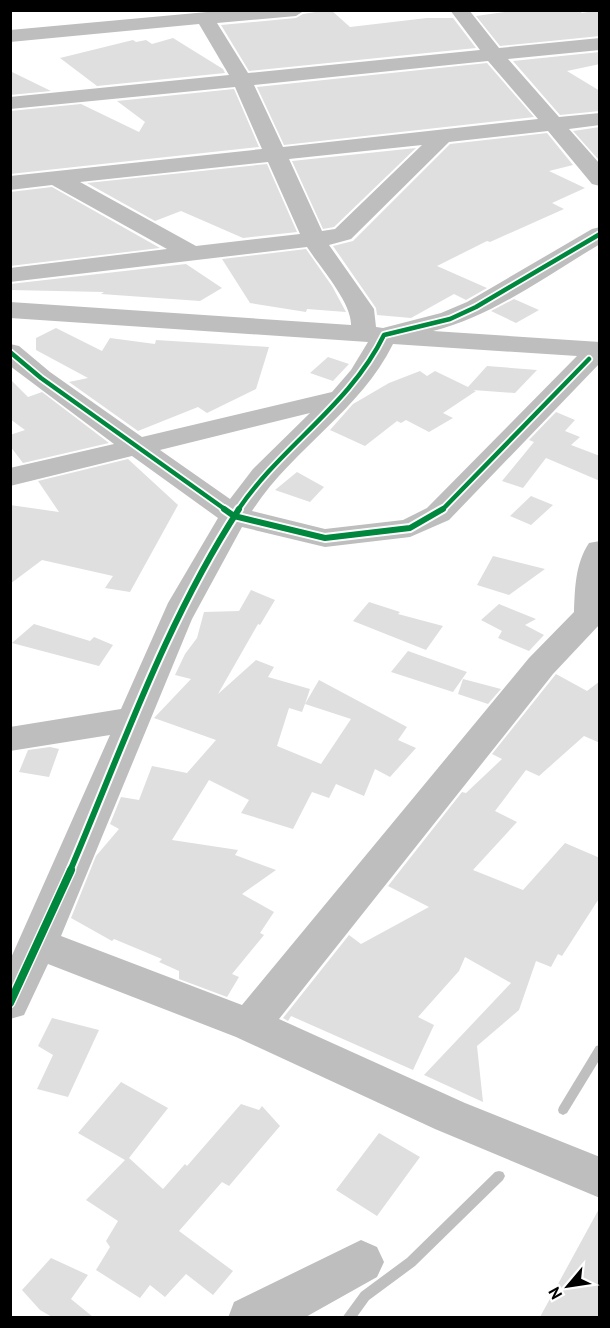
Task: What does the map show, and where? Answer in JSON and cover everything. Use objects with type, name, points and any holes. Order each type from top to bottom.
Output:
[{"type":"street","points":[[10,36],[131,18],[205,19],[296,10]]},
{"type":"street","points":[[459,10],[492,56],[556,124],[600,179]]},
{"type":"street","points":[[205,19],[242,80],[315,241],[361,309],[364,322],[375,341]]},
{"type":"street","points":[[10,103],[600,44]]},
{"type":"street","points":[[10,183],[600,119]]},
{"type":"street","points":[[10,275],[191,253],[315,241],[344,234],[443,136]]},
{"type":"street","points":[[56,178],[191,253]]},
{"type":"street","points":[[10,321],[375,341],[450,319],[476,307],[598,237]]},
{"type":"street","points":[[10,310],[594,362]]},
{"type":"street","points":[[10,1003],[39,944],[190,590],[234,516],[263,476],[340,398],[375,341]]},
{"type":"street","points":[[10,352],[41,378],[234,516],[325,538],[410,528],[438,514],[594,362]]},
{"type":"street","points":[[10,382],[41,378]]},
{"type":"street","points":[[10,477],[340,398]]},
{"type":"street","points":[[250,1025],[541,666],[595,617],[591,579],[600,550]]},
{"type":"street","points":[[10,739],[134,719]]},
{"type":"street","points":[[39,944],[250,1025],[450,1116],[600,1178]]},
{"type":"street","points":[[251,1317],[289,1301],[361,1262]]},
{"type":"building","points":[[331,10],[350,27],[427,18],[453,18],[476,48],[249,71],[221,25],[296,18],[303,14]]},
{"type":"building","points":[[519,10],[578,10],[582,13],[600,10],[600,36],[500,46],[476,16]]},
{"type":"building","points":[[173,38],[223,69],[225,73],[97,86],[60,58],[133,40],[136,42],[146,40],[152,44]]},
{"type":"building","points":[[600,52],[600,64],[567,71],[600,91],[600,111],[560,115],[513,61]]},
{"type":"building","points":[[487,63],[534,117],[284,145],[257,87]]},
{"type":"building","points":[[10,71],[51,91],[10,95]]},
{"type":"building","points":[[234,89],[259,147],[10,174],[10,111],[81,104],[139,132],[145,122],[117,101]]},
{"type":"building","points":[[600,127],[600,159],[598,159],[573,131]]},
{"type":"building","points":[[547,133],[573,165],[549,171],[585,188],[552,203],[564,209],[490,242],[487,241],[437,266],[487,288],[466,300],[454,294],[411,318],[377,315],[376,308],[333,246],[353,241],[450,144]]},
{"type":"building","points":[[416,148],[334,227],[323,229],[292,161]]},
{"type":"building","points":[[267,164],[297,232],[243,238],[181,211],[155,221],[87,183]]},
{"type":"building","points":[[52,187],[160,248],[10,266],[10,192]]},
{"type":"building","points":[[306,249],[332,286],[346,312],[307,309],[306,312],[250,303],[222,259]]},
{"type":"building","points":[[186,264],[222,288],[200,301],[101,294],[104,292],[10,290],[10,284]]},
{"type":"building","points":[[514,299],[539,310],[516,323],[491,311]]},
{"type":"building","points":[[56,328],[102,351],[110,338],[155,344],[156,340],[269,347],[256,389],[207,413],[198,407],[138,431],[69,382],[88,378],[36,350],[36,338]]},
{"type":"building","points":[[328,357],[349,364],[333,381],[310,373]]},
{"type":"building","points":[[487,366],[537,370],[515,393],[473,390],[476,391],[443,413],[453,418],[429,432],[406,420],[401,423],[397,421],[365,446],[330,430],[353,404],[389,383],[420,371],[427,376],[435,371],[468,387]]},
{"type":"building","points":[[10,379],[28,397],[42,392],[109,443],[23,463],[10,446],[10,435],[25,430],[10,419]]},
{"type":"building","points":[[556,412],[575,420],[565,431],[580,437],[571,445],[600,456],[600,481],[546,458],[523,488],[502,481],[534,442],[529,440]]},
{"type":"building","points":[[128,459],[178,505],[130,592],[105,588],[113,576],[42,560],[10,584],[10,505],[59,512],[38,481]]},
{"type":"building","points":[[297,472],[324,487],[310,502],[275,490]]},
{"type":"building","points":[[531,496],[553,505],[531,525],[510,516]]},
{"type":"building","points":[[493,556],[545,569],[509,595],[477,585]]},
{"type":"building","points":[[251,590],[275,600],[260,625],[258,624],[218,694],[256,660],[274,667],[268,677],[310,689],[305,704],[319,680],[407,727],[398,740],[416,748],[390,777],[375,769],[364,796],[336,784],[329,798],[312,792],[293,829],[241,813],[249,800],[209,780],[172,840],[238,850],[235,855],[276,870],[242,894],[274,912],[260,933],[264,935],[232,974],[239,977],[227,997],[179,979],[179,971],[159,962],[162,959],[114,939],[112,941],[71,918],[96,856],[119,829],[110,824],[121,797],[139,800],[152,766],[187,773],[216,740],[154,718],[191,679],[175,675],[185,654],[197,638],[204,612],[239,611]],"holes":[[[305,704],[351,719],[321,764],[277,746],[289,708],[302,712]]]},
{"type":"building","points":[[369,602],[400,612],[398,614],[443,626],[426,650],[353,621]]},
{"type":"building","points":[[499,604],[536,619],[525,625],[544,635],[529,651],[498,638],[502,631],[481,620]]},
{"type":"building","points":[[34,624],[90,641],[94,637],[113,645],[99,666],[12,643]]},
{"type":"building","points":[[408,651],[467,672],[453,692],[391,672]]},
{"type":"building","points":[[556,674],[587,691],[600,681],[600,743],[584,736],[539,776],[526,770],[495,811],[517,822],[473,870],[523,890],[565,843],[600,858],[600,897],[562,956],[558,954],[551,967],[536,961],[519,1010],[477,1046],[483,1102],[424,1075],[511,983],[465,957],[459,971],[418,1017],[434,1025],[413,1070],[291,1016],[288,1021],[283,1018],[349,935],[361,944],[429,907],[388,886],[462,792],[466,793],[502,759],[492,754]]},
{"type":"building","points":[[463,679],[501,689],[488,704],[458,694]]},
{"type":"building","points":[[50,747],[59,749],[49,777],[19,772],[28,750]]},
{"type":"building","points":[[52,1018],[99,1030],[68,1097],[37,1089],[53,1055],[38,1046]]},
{"type":"building","points":[[121,1082],[168,1108],[129,1158],[163,1189],[185,1164],[187,1166],[241,1104],[259,1110],[262,1106],[280,1126],[229,1186],[222,1182],[179,1231],[233,1271],[213,1295],[186,1274],[165,1297],[150,1285],[140,1298],[96,1270],[110,1247],[106,1241],[118,1221],[86,1200],[125,1160],[78,1133]]},
{"type":"building","points":[[379,1133],[420,1157],[377,1216],[336,1190]]},
{"type":"building","points":[[600,1207],[600,1317],[540,1317]]},
{"type":"building","points":[[51,1258],[88,1275],[71,1299],[93,1317],[52,1317],[40,1310],[22,1290]]},
{"type":"waterway","points":[[563,1110],[600,1049]]},
{"type":"waterway","points":[[348,1318],[365,1296],[411,1262],[499,1176]]},
{"type":"cycle path","points":[[10,1003],[61,891],[184,603],[223,534],[254,486],[278,458],[346,393],[374,356],[384,335],[450,319],[476,307],[600,234]]},
{"type":"cycle path","points":[[10,352],[41,378],[234,516],[325,538],[410,528],[438,514],[589,359]]}]
